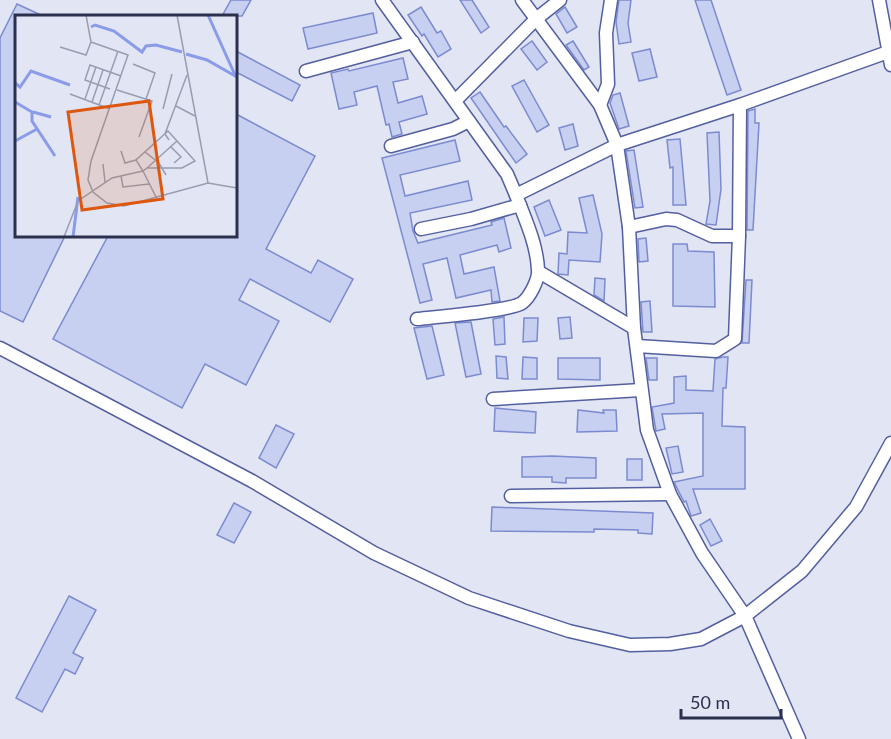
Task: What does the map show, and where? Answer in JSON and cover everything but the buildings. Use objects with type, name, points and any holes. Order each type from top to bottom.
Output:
[{"type":"street","points":[[382,0],[507,174],[533,242],[539,272],[530,293],[522,303],[453,316],[417,319]]},
{"type":"street","points":[[522,0],[600,105],[617,145],[629,227],[634,328],[647,430],[670,494],[702,553],[745,616],[799,739]]},
{"type":"street","points":[[455,101],[536,19],[560,0]]},
{"type":"street","points":[[600,105],[608,84],[606,33],[611,0]]},
{"type":"street","points":[[879,0],[891,65]]},
{"type":"street","points":[[306,71],[412,42]]},
{"type":"street","points":[[421,229],[471,219],[518,200],[617,145],[740,105],[888,52]]},
{"type":"street","points":[[637,346],[716,351],[735,339],[740,105]]},
{"type":"street","points":[[391,146],[453,129],[469,121]]},
{"type":"street","points":[[629,227],[666,219],[677,220],[712,236],[739,236]]},
{"type":"street","points":[[539,272],[634,328]]},
{"type":"street","points":[[0,348],[252,481],[374,553],[469,598],[508,613],[630,645],[670,644],[701,639],[745,616],[802,571],[855,507],[891,443]]},
{"type":"street","points":[[493,399],[641,390]]},
{"type":"street","points":[[511,496],[670,494]]}]
